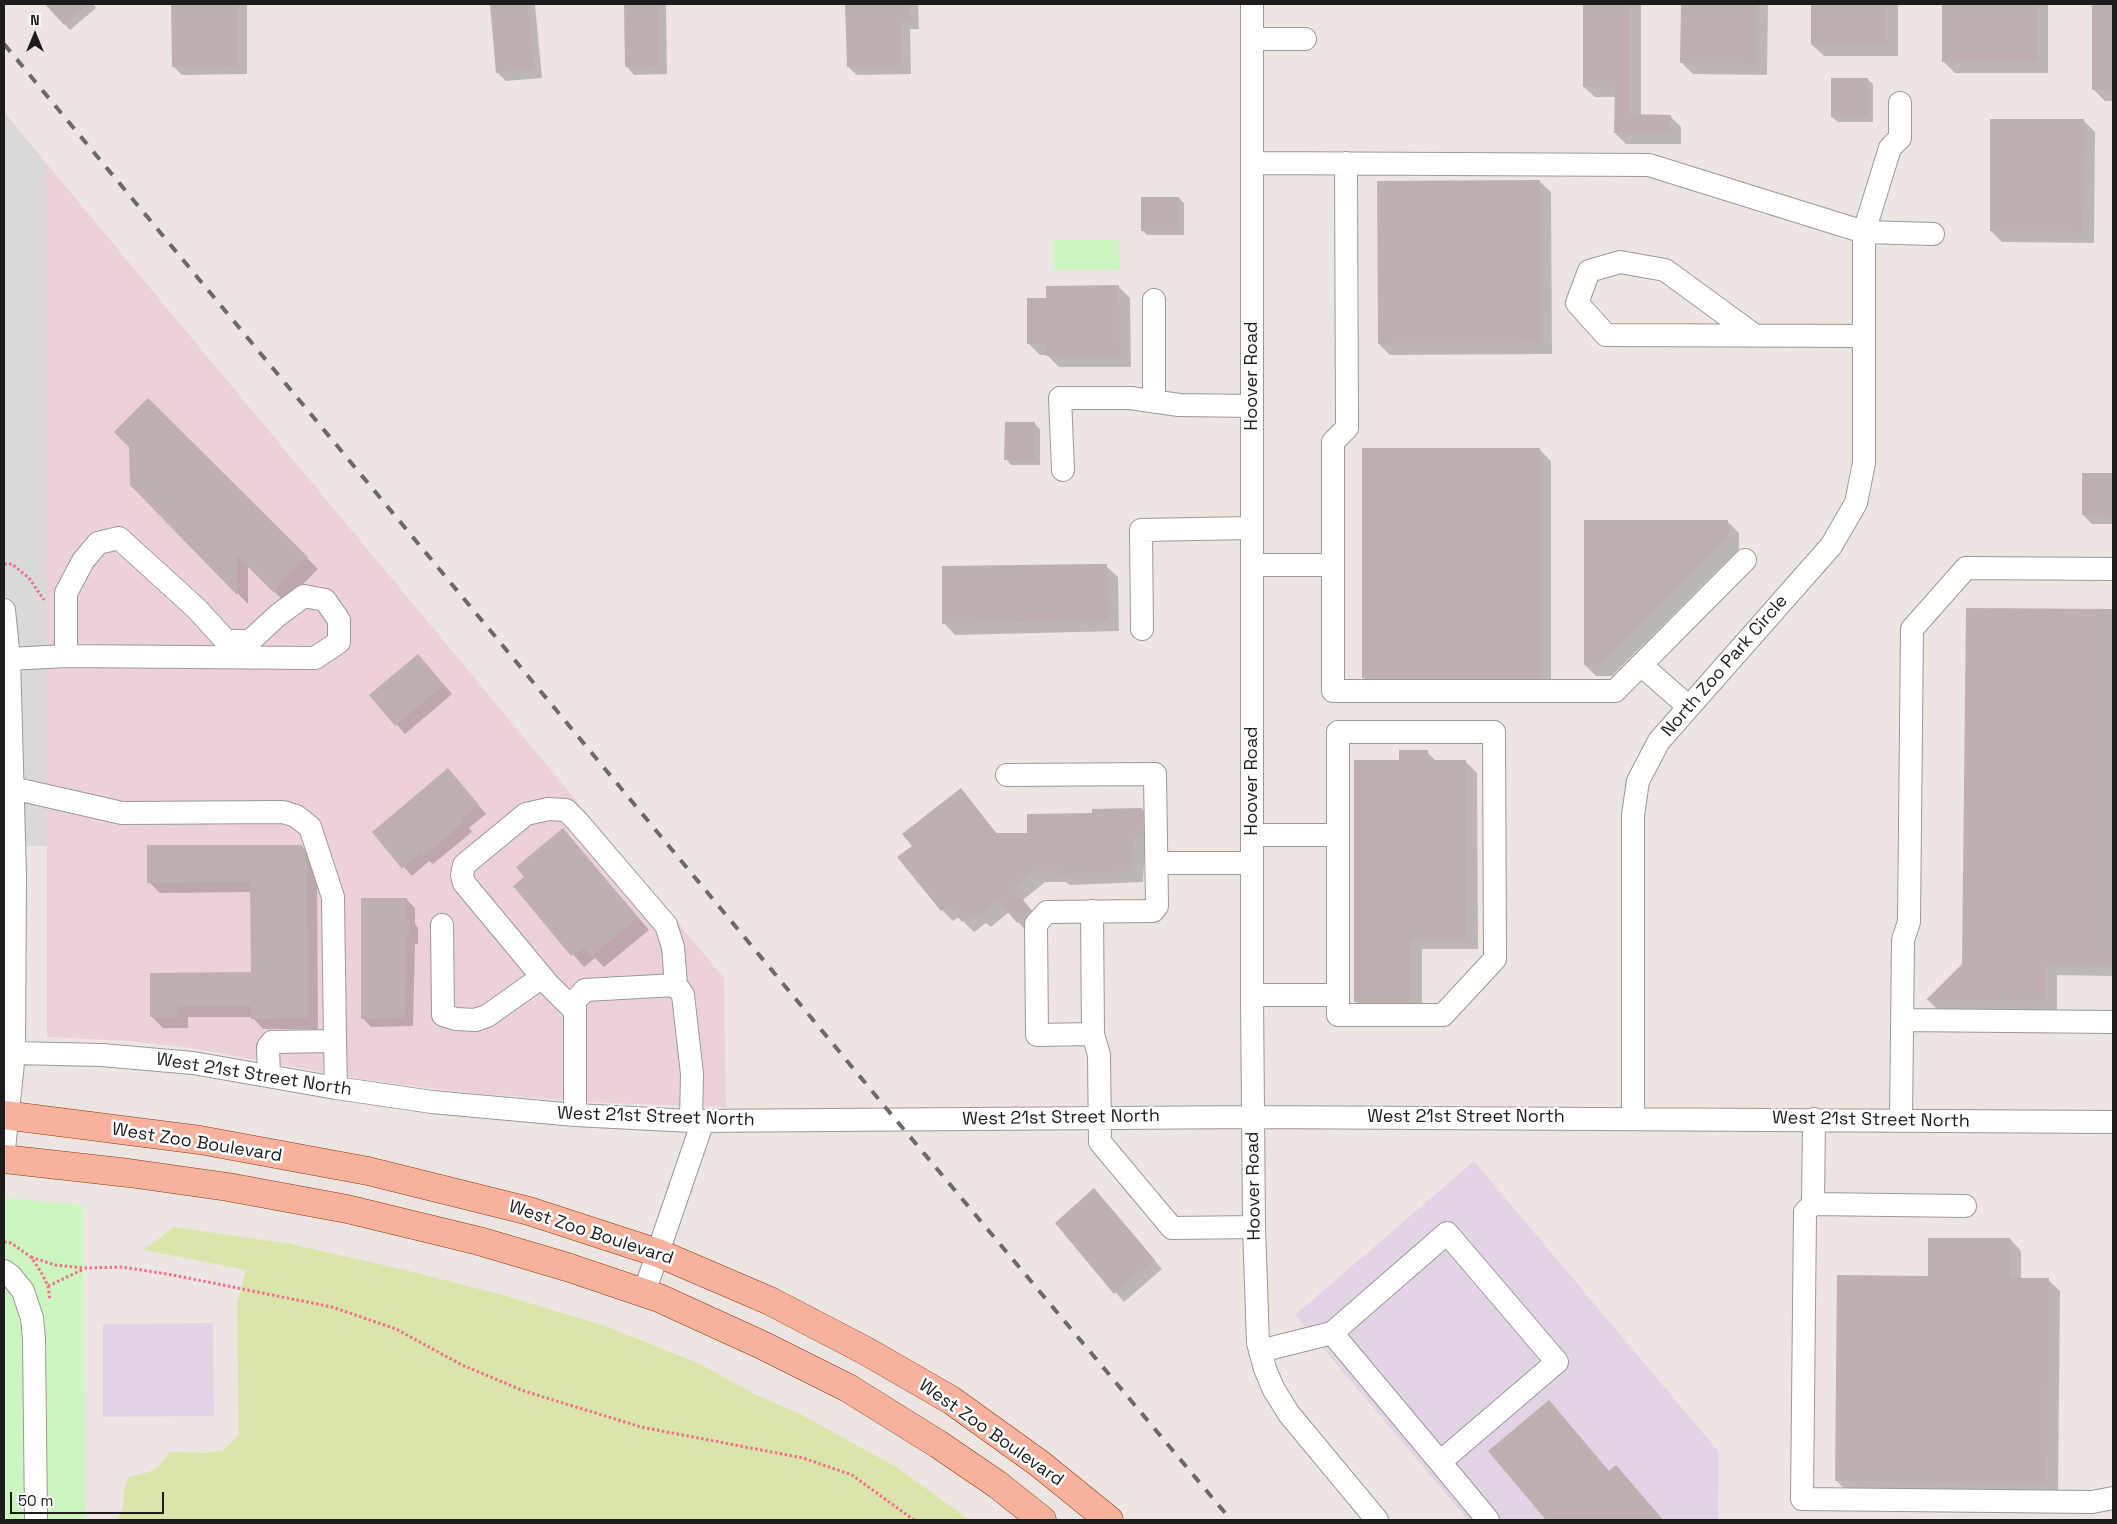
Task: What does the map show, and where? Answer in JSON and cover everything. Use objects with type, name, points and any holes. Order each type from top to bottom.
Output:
[{"type":"main road","name":"West Zoo Boulevard","points":[[5,1115],[200,1140],[368,1171],[529,1211],[658,1253],[770,1301],[866,1351],[950,1400],[1040,1464],[1109,1520]]},
{"type":"main road","points":[[4,1159],[129,1173],[228,1187],[347,1209],[479,1241],[567,1267],[644,1293],[762,1345],[848,1388],[990,1480],[1042,1520]]},
{"type":"street","name":"Hoover Road","points":[[1252,4],[1252,995],[1256,1318],[1264,1369],[1274,1390],[1289,1414],[1377,1520]]},
{"type":"street","points":[[1252,39],[1305,39]]},
{"type":"street","name":"North Zoo Park Circle","points":[[1633,1118],[1633,815],[1638,781],[1659,741],[1830,546],[1856,503],[1864,463],[1864,232],[1890,148],[1900,138],[1900,103]]},
{"type":"street","points":[[1252,163],[1649,165],[1864,232],[1933,234]]},
{"type":"street","points":[[1346,163],[1347,428],[1333,442],[1333,691],[1615,691],[1745,560]]},
{"type":"street","points":[[1754,335],[1665,270],[1656,268],[1620,262],[1589,271],[1577,303],[1606,335],[1864,336]]},
{"type":"street","points":[[1154,300],[1154,401]]},
{"type":"street","points":[[1063,470],[1060,398],[1130,398],[1179,405],[1252,406]]},
{"type":"street","points":[[1142,629],[1141,530],[1252,528]]},
{"type":"street","points":[[9,659],[66,656],[315,658],[339,642],[339,620],[325,600],[304,596],[278,615],[250,641],[226,641],[197,609],[119,538],[98,543],[83,561],[66,593],[66,656]]},
{"type":"street","points":[[1252,565],[1333,565]]},
{"type":"street","points":[[1901,1120],[1903,940],[1909,922],[1912,629],[1966,568],[2113,569]]},
{"type":"street","points":[[4,610],[9,659],[15,875],[14,1053],[5,1115],[4,1149]]},
{"type":"street","points":[[1641,665],[1689,707]]},
{"type":"street","points":[[1338,732],[1494,732],[1495,960],[1443,1015],[1338,1015],[1338,995],[1338,732]]},
{"type":"street","points":[[1008,774],[1156,774],[1157,906],[1153,911],[1047,912],[1036,924],[1037,1035],[1093,1034]]},
{"type":"street","points":[[12,788],[122,813],[283,812],[296,816],[310,827],[333,897],[336,1088]]},
{"type":"street","points":[[575,1012],[542,977],[464,883],[462,875],[464,865],[526,814],[548,809],[566,810],[666,926],[674,947],[676,985],[683,995],[697,1121],[658,1253],[644,1293]]},
{"type":"street","points":[[1252,835],[1338,835]]},
{"type":"street","points":[[1156,863],[1252,863]]},
{"type":"street","points":[[1092,911],[1093,1034],[1099,1055],[1100,1142],[1172,1228],[1254,1227]]},
{"type":"street","points":[[442,926],[443,1015],[456,1019],[475,1020],[487,1016],[542,977]]},
{"type":"street","points":[[575,1115],[576,1001],[585,990],[676,985]]},
{"type":"street","points":[[1252,995],[1338,995]]},
{"type":"street","points":[[1902,1020],[2113,1022]]},
{"type":"street","points":[[269,1076],[268,1047],[272,1042],[335,1041]]},
{"type":"street","name":"West 21st Street North","points":[[14,1053],[120,1057],[193,1064],[432,1102],[575,1115],[697,1121],[1253,1116],[2113,1122]]},
{"type":"street","points":[[1814,1119],[1813,1204],[1805,1212],[1802,1499],[2092,1502],[2113,1498]]},
{"type":"street","points":[[1813,1204],[1965,1206]]},
{"type":"street","points":[[1260,1351],[1332,1333],[1447,1234],[1557,1362],[1440,1462]]},
{"type":"street","points":[[4,1271],[11,1276],[23,1291],[32,1318],[34,1339],[36,1520]]},
{"type":"street","points":[[1332,1333],[1488,1520]]},
{"type":"path","points":[[4,564],[12,564],[30,578],[47,607]]},
{"type":"path","points":[[31,1257],[55,1265],[85,1268],[122,1267],[164,1273],[332,1307],[396,1329],[462,1365],[524,1391],[641,1427],[803,1458],[852,1476],[914,1520]]},
{"type":"path","points":[[48,1286],[85,1268]]},
{"type":"shaded area","points":[[4,112],[47,164],[47,846],[4,846]]},
{"type":"shaded area","points":[[47,164],[724,978],[726,1107],[607,1103],[470,1093],[365,1080],[191,1048],[128,1041],[47,1037]]},
{"type":"shaded area","points":[[1474,1161],[1719,1452],[1718,1520],[1468,1520],[1295,1315]]},
{"type":"shaded area","points":[[213,1323],[214,1416],[103,1417],[103,1324]]},
{"type":"green space","points":[[1053,240],[1119,240],[1120,270],[1053,270]]},
{"type":"green space","points":[[4,1198],[83,1205],[85,1520],[4,1520]]},
{"type":"green space","points":[[174,1227],[291,1244],[409,1271],[506,1296],[608,1327],[700,1364],[756,1395],[802,1415],[898,1468],[969,1520],[117,1520],[123,1508],[124,1491],[129,1477],[149,1472],[158,1467],[170,1452],[205,1453],[224,1450],[239,1435],[237,1304],[246,1270],[144,1250]]},
{"type":"building","points":[[45,4],[89,4],[64,25]]},
{"type":"building","points":[[171,4],[239,4],[239,66],[172,67]]},
{"type":"building","points":[[490,4],[528,4],[534,69],[496,73]]},
{"type":"building","points":[[624,4],[658,4],[659,66],[625,67]]},
{"type":"building","points":[[845,4],[911,4],[911,21],[902,21],[903,65],[847,67]]},
{"type":"building","points":[[1583,4],[1630,4],[1630,114],[1671,115],[1671,134],[1614,133],[1615,87],[1583,87]]},
{"type":"building","points":[[1681,4],[1756,4],[1756,64],[1680,63]]},
{"type":"building","points":[[1811,4],[1887,4],[1887,45],[1811,45]]},
{"type":"building","points":[[1942,4],[2037,4],[2037,62],[1942,62]]},
{"type":"building","points":[[2092,4],[2113,4],[2113,90],[2092,90]]},
{"type":"building","points":[[1831,78],[1868,78],[1868,117],[1831,117]]},
{"type":"building","points":[[1990,119],[2084,119],[2083,232],[1990,231]]},
{"type":"building","points":[[1540,180],[1541,343],[1378,344],[1377,181]]},
{"type":"building","points":[[1141,197],[1179,197],[1179,231],[1141,231]]},
{"type":"building","points":[[1119,285],[1120,356],[1046,356],[1046,344],[1027,344],[1027,298],[1046,298],[1046,286]]},
{"type":"building","points":[[148,398],[308,557],[273,592],[237,556],[237,595],[130,485],[129,447],[114,432]]},
{"type":"building","points":[[1005,422],[1035,422],[1035,460],[1004,460]]},
{"type":"building","points":[[1362,448],[1540,448],[1540,678],[1362,678]]},
{"type":"building","points":[[2082,473],[2113,473],[2113,516],[2082,515]]},
{"type":"building","points":[[1584,520],[1728,520],[1728,537],[1601,665],[1584,665]]},
{"type":"building","points":[[1107,564],[1108,620],[942,624],[942,566]]},
{"type":"building","points":[[1966,608],[2113,609],[2113,965],[2046,964],[2046,1001],[1926,1000],[1962,964]]},
{"type":"building","points":[[418,654],[444,685],[395,726],[369,695]]},
{"type":"building","points":[[1399,750],[1428,750],[1428,760],[1466,760],[1467,938],[1411,938],[1411,1002],[1354,1002],[1354,760],[1399,760]]},
{"type":"building","points":[[448,768],[479,805],[462,819],[464,822],[423,857],[420,853],[402,869],[372,832]]},
{"type":"building","points":[[961,788],[996,833],[1027,833],[1027,814],[1092,813],[1092,809],[1142,808],[1143,838],[1134,838],[1131,871],[1057,874],[1057,871],[1033,871],[1013,888],[1031,910],[1017,923],[998,900],[978,917],[974,912],[962,922],[948,905],[941,911],[897,857],[912,846],[902,834]]},
{"type":"building","points":[[563,828],[638,918],[591,957],[583,947],[571,956],[513,886],[524,877],[516,867]]},
{"type":"building","points":[[147,845],[302,845],[307,859],[308,1018],[251,1019],[251,1006],[178,1007],[178,1017],[150,1017],[150,973],[251,972],[250,882],[147,883]]},
{"type":"building","points":[[361,898],[407,898],[407,918],[410,918],[410,936],[407,936],[405,1018],[361,1019]]},
{"type":"building","points":[[1094,1188],[1155,1260],[1114,1294],[1055,1223]]},
{"type":"building","points":[[1928,1238],[2010,1238],[2010,1278],[2049,1278],[2047,1483],[1835,1481],[1837,1275],[1928,1276]]},
{"type":"building","points":[[1549,1400],[1609,1471],[1616,1465],[1663,1520],[1546,1520],[1488,1451]]},
{"type":"railway","points":[[4,44],[896,1120],[1231,1520]]}]
